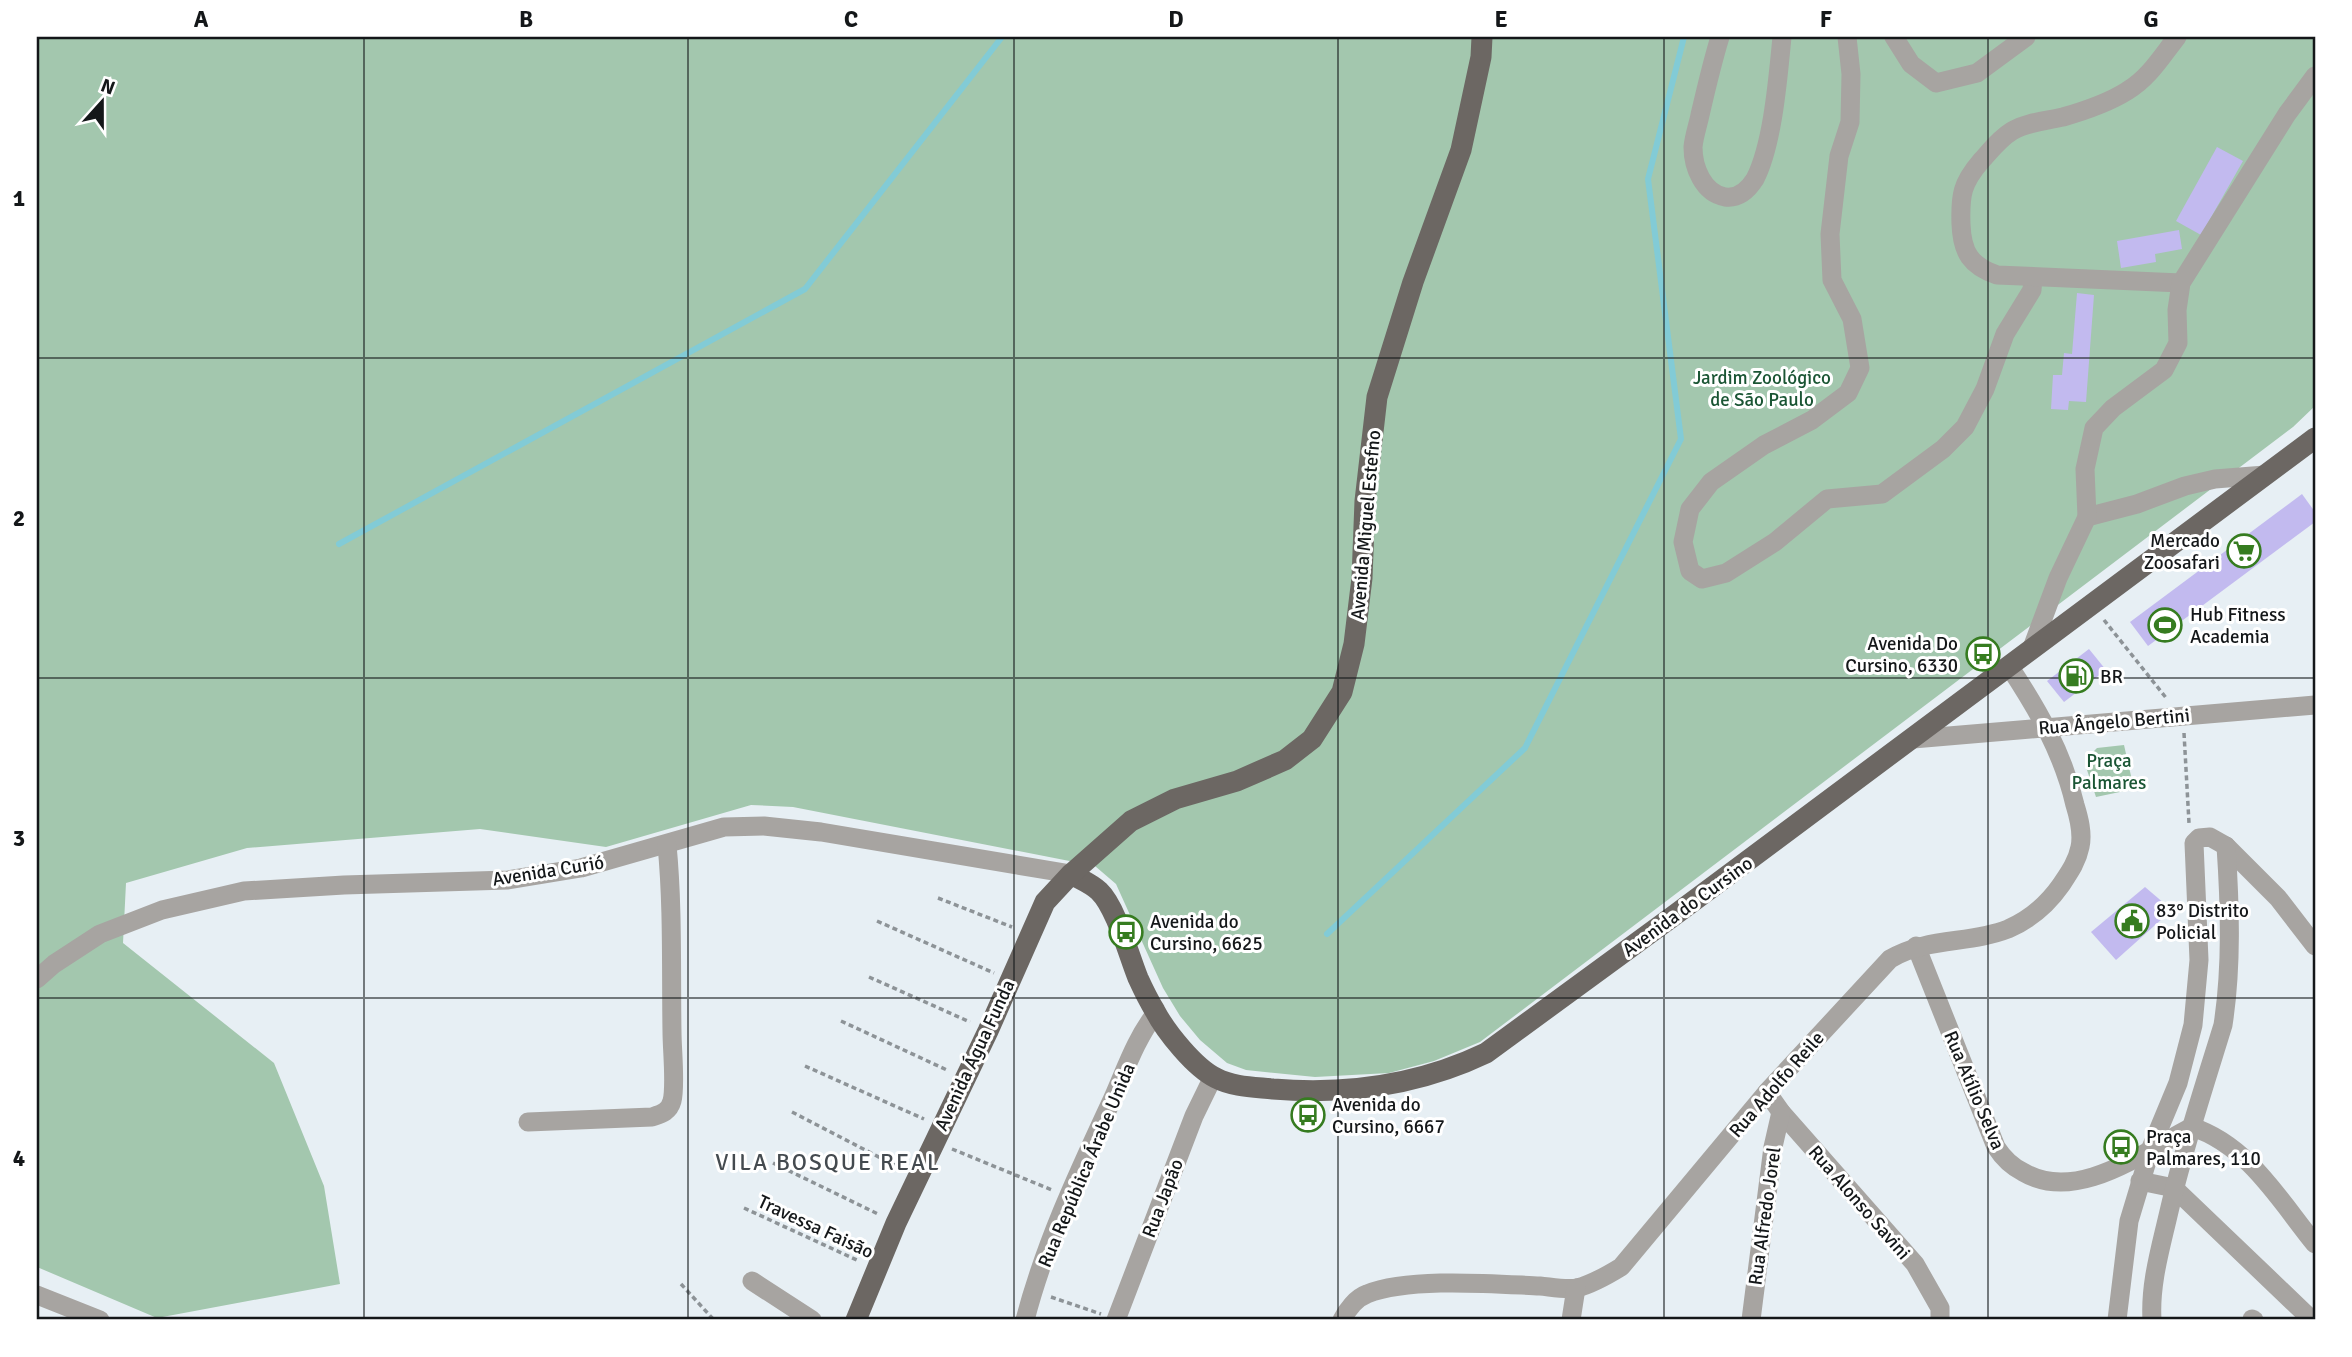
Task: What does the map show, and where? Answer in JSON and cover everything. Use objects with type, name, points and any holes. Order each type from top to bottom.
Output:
[{"type":"main road","name":"Avenida Miguel Estefno","points":[[1072,874],[1131,821],[1175,799],[1237,780],[1285,760],[1312,739],[1342,692],[1354,644],[1363,579],[1365,501],[1377,397],[1413,282],[1461,150],[1481,57],[1482,37]]},
{"type":"main road","name":"Avenida do Cursino","points":[[1072,874],[1099,891],[1109,905],[1139,981],[1156,1013],[1190,1057],[1213,1077],[1231,1084],[1305,1091],[1372,1087],[1419,1079],[1458,1066],[1486,1053],[1913,739],[2315,438]]},
{"type":"main road","name":"Avenida Água Funda","points":[[856,1320],[896,1223],[988,1031],[1045,902],[1072,874]]},
{"type":"street","points":[[1720,37],[1693,146],[1696,171],[1707,187],[1720,196],[1731,198],[1745,193],[1763,161],[1782,37]]},
{"type":"street","points":[[1847,37],[1851,74],[1850,122],[1839,156],[1830,234],[1832,280],[1852,319],[1860,368],[1848,393],[1812,420],[1764,445],[1711,482],[1690,509],[1683,542],[1690,571],[1702,579],[1726,573],[1775,542],[1827,499],[1882,494],[1943,450],[1965,427],[1985,389],[2005,334],[2032,290],[2033,277]]},
{"type":"street","points":[[1894,37],[1911,64],[1936,83],[1978,73],[2026,37]]},
{"type":"street","points":[[2177,37],[2148,75],[2128,91],[2106,102],[2065,116],[2030,124],[1999,140],[1965,183],[1961,200],[1961,231],[1967,254],[1979,268],[1997,275],[2181,282]]},
{"type":"street","points":[[2032,648],[2058,578],[2087,517],[2085,469],[2094,428],[2113,408],[2164,370],[2178,343],[2181,282],[2287,114],[2315,76]]},
{"type":"street","points":[[2087,517],[2137,504],[2185,486],[2215,479],[2265,475]]},
{"type":"street","name":"Rua Adolfo Reile","points":[[1343,1318],[1355,1301],[1366,1294],[1410,1285],[1473,1283],[1576,1288],[1603,1278],[1621,1267],[1767,1092],[1890,959],[1916,946],[2007,929],[2048,904],[2073,868],[2081,846],[2080,824],[2067,772],[2047,727],[2009,666]]},
{"type":"street","name":"Rua Ângelo Bertini","points":[[1913,739],[2315,705]]},
{"type":"street","name":"Avenida Curió","points":[[37,979],[54,964],[100,934],[162,910],[244,891],[508,880],[581,868],[724,827],[764,825],[821,832],[1072,874]]},
{"type":"street","points":[[2117,1320],[2129,1221],[2151,1148],[2178,1083],[2193,1025],[2199,942],[2194,843],[2199,838],[2210,837],[2227,846],[2278,898],[2315,946]]},
{"type":"street","points":[[528,1122],[652,1117],[663,1114],[670,1106],[673,1099],[673,1058],[667,845]]},
{"type":"street","points":[[2152,1320],[2151,1300],[2156,1266],[2174,1188],[2223,1026],[2229,944],[2227,846]]},
{"type":"street","name":"Rua Atílio Selva","points":[[1916,946],[1996,1147],[2010,1163],[2036,1179],[2076,1183],[2112,1170],[2192,1127]]},
{"type":"street","name":"Rua República Árabe Unida","points":[[1026,1320],[1033,1291],[1068,1196],[1140,1038],[1156,1013]]},
{"type":"street","name":"Rua Japão","points":[[1116,1320],[1194,1116],[1213,1077]]},
{"type":"street","name":"Rua Alonso Savini","points":[[1767,1092],[1915,1264],[1940,1308],[1940,1320]]},
{"type":"street","name":"Rua Alfredo Jorel","points":[[1751,1320],[1773,1147],[1782,1112]]},
{"type":"street","points":[[2192,1127],[2210,1133],[2232,1147],[2254,1168],[2315,1244]]},
{"type":"street","points":[[2140,1181],[2174,1188],[2312,1320]]},
{"type":"street","points":[[752,1281],[812,1320]]},
{"type":"street","points":[[1571,1320],[1576,1288]]},
{"type":"street","points":[[37,1295],[100,1320]]},
{"type":"path","points":[[2091,605],[2180,715],[2184,732],[2189,824],[2199,838]]},
{"type":"path","points":[[938,898],[1030,934]]},
{"type":"path","points":[[877,921],[1009,980]]},
{"type":"path","points":[[869,976],[988,1031]]},
{"type":"path","points":[[841,1021],[965,1078]]},
{"type":"path","points":[[805,1066],[938,1135],[1068,1196]]},
{"type":"path","points":[[792,1112],[918,1177]]},
{"type":"path","points":[[773,1163],[896,1223]]},
{"type":"path","name":"Travessa Faisão","points":[[744,1208],[877,1269]]},
{"type":"path","points":[[681,1284],[714,1320]]},
{"type":"path","points":[[1033,1291],[1116,1320]]},
{"type":"green space","name":"Jardim Zoológico de São Paulo","points":[[37,37],[2315,37],[2315,406],[2293,427],[1480,1042],[1434,1061],[1389,1073],[1315,1077],[1246,1070],[1227,1063],[1200,1040],[1180,1016],[1163,988],[1116,884],[1095,866],[793,807],[751,805],[606,847],[480,829],[247,848],[126,883],[123,943],[274,1063],[324,1186],[340,1284],[157,1318],[37,1267]]},
{"type":"green space","name":"Praça Palmares","points":[[2124,745],[2134,789],[2096,797],[2086,759],[2097,748]]},
{"type":"building","points":[[2217,147],[2243,161],[2201,235],[2176,221]]},
{"type":"building","points":[[2179,230],[2182,249],[2155,254],[2156,262],[2121,268],[2117,241]]},
{"type":"building","points":[[2077,293],[2094,295],[2086,402],[2069,401],[2068,410],[2051,409],[2053,375],[2062,375],[2064,353],[2072,354]]},
{"type":"building","points":[[2302,494],[2315,512],[2315,522],[2148,646],[2130,622]]},
{"type":"building","name":"BR","points":[[2089,649],[2106,670],[2064,702],[2047,681]]},
{"type":"building","name":"83° Distrito Policial","points":[[2145,887],[2172,910],[2116,960],[2091,932]]},
{"type":"waterway","points":[[339,544],[805,289],[1002,37]]},
{"type":"waterway","points":[[1327,934],[1525,748],[1681,439],[1648,179],[1684,37]]},
{"type":"place","name":"Mercado Zoosafari","points":[[2244,551]]},
{"type":"place","name":"Hub Fitness Academia","points":[[2165,625]]},
{"type":"place","name":"Avenida Do Cursino, 6330","points":[[1983,654]]},
{"type":"place","name":"BR","points":[[2076,676]]},
{"type":"place","name":"83° Distrito Policial","points":[[2132,921]]},
{"type":"place","name":"Avenida do Cursino, 6625","points":[[1126,932]]},
{"type":"place","name":"Avenida do Cursino, 6667","points":[[1308,1115]]},
{"type":"place","name":"Praça Palmares, 110","points":[[2121,1147]]},
{"type":"district","name":"VILA BOSQUE REAL","points":[[828,1162]]}]
